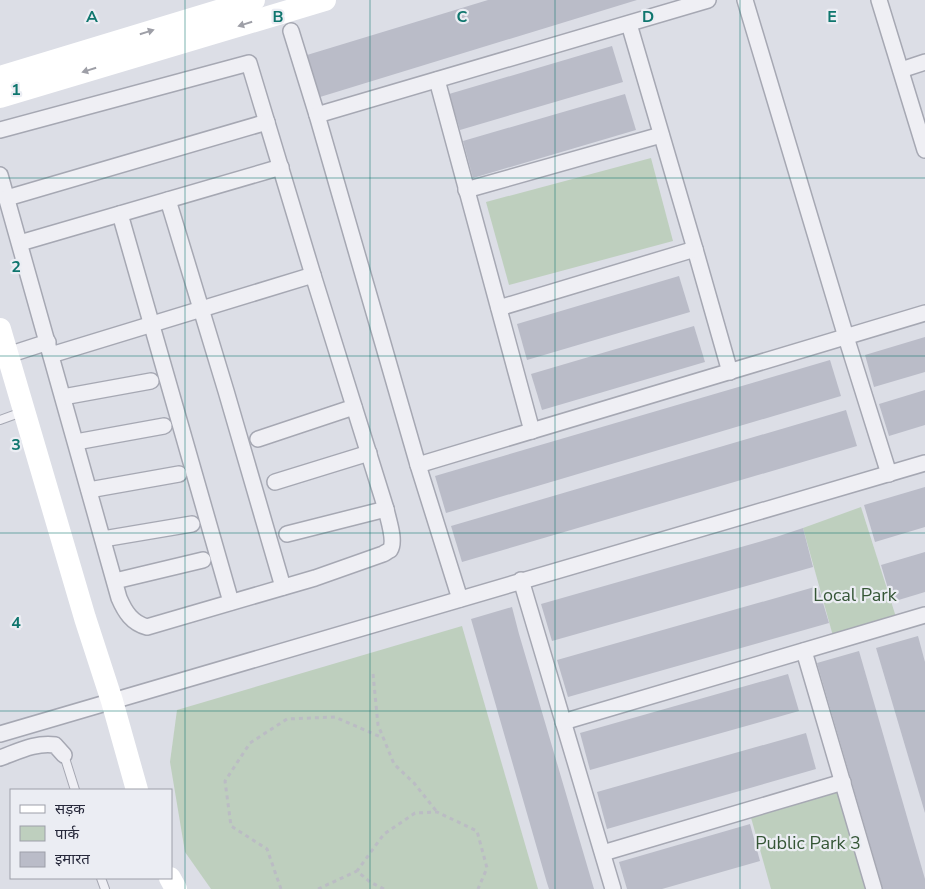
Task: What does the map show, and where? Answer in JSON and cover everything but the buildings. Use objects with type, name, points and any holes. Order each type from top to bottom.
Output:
[{"type":"main road","points":[[0,77],[254,0]]},
{"type":"main road","points":[[0,97],[325,0]]},
{"type":"main road","points":[[0,329],[137,789]]},
{"type":"street","points":[[316,116],[708,0]]},
{"type":"street","points":[[745,0],[889,474]]},
{"type":"street","points":[[879,0],[925,150]]},
{"type":"street","points":[[629,24],[730,372]]},
{"type":"street","points":[[291,31],[418,465],[460,599]]},
{"type":"street","points":[[901,70],[925,62]]},
{"type":"street","points":[[0,130],[249,63],[386,509],[392,535],[392,544],[389,551],[315,578],[147,627],[133,620],[123,608],[0,175]]},
{"type":"street","points":[[437,80],[532,431]]},
{"type":"street","points":[[7,198],[267,122]]},
{"type":"street","points":[[466,190],[661,135]]},
{"type":"street","points":[[20,244],[281,167]]},
{"type":"street","points":[[168,200],[283,587]]},
{"type":"street","points":[[120,214],[231,602]]},
{"type":"street","points":[[500,308],[695,249]]},
{"type":"street","points":[[8,355],[50,349],[151,325],[314,276]]},
{"type":"street","points":[[418,465],[925,313]]},
{"type":"street","points":[[63,397],[151,381]]},
{"type":"street","points":[[258,439],[354,407]]},
{"type":"street","points":[[76,442],[164,426]]},
{"type":"street","points":[[275,482],[369,453]]},
{"type":"street","points":[[0,734],[925,463]]},
{"type":"street","points":[[89,490],[179,474]]},
{"type":"street","points":[[287,534],[386,509]]},
{"type":"street","points":[[103,539],[192,524]]},
{"type":"street","points":[[115,580],[202,560]]},
{"type":"street","points":[[521,580],[613,889]]},
{"type":"street","points":[[563,722],[925,615]]},
{"type":"street","points":[[804,651],[874,889]]},
{"type":"street","points":[[0,758],[33,746],[47,744],[55,745],[64,755]]},
{"type":"street","points":[[603,854],[842,782]]},
{"type":"lane","points":[[0,420],[24,412]]},
{"type":"lane","points":[[64,755],[75,789]]},
{"type":"path","points":[[373,674],[378,725],[394,764],[414,783],[438,812],[477,832],[487,868],[478,889]]},
{"type":"path","points":[[280,889],[266,849],[232,826],[225,781],[250,743],[287,719],[325,717],[335,717],[383,738]]},
{"type":"path","points":[[318,889],[357,871],[384,834],[416,813],[438,812]]},
{"type":"path","points":[[357,871],[370,882],[383,889]]},
{"type":"green space","points":[[651,158],[673,241],[509,285],[486,202]]},
{"type":"green space","name":"Local Park","points":[[861,507],[896,617],[833,636],[803,528]]},
{"type":"green space","points":[[462,626],[538,889],[211,889],[185,852],[170,762],[177,710]]},
{"type":"green space","name":"Public Park 3","points":[[839,787],[869,889],[771,889],[750,814]]}]
